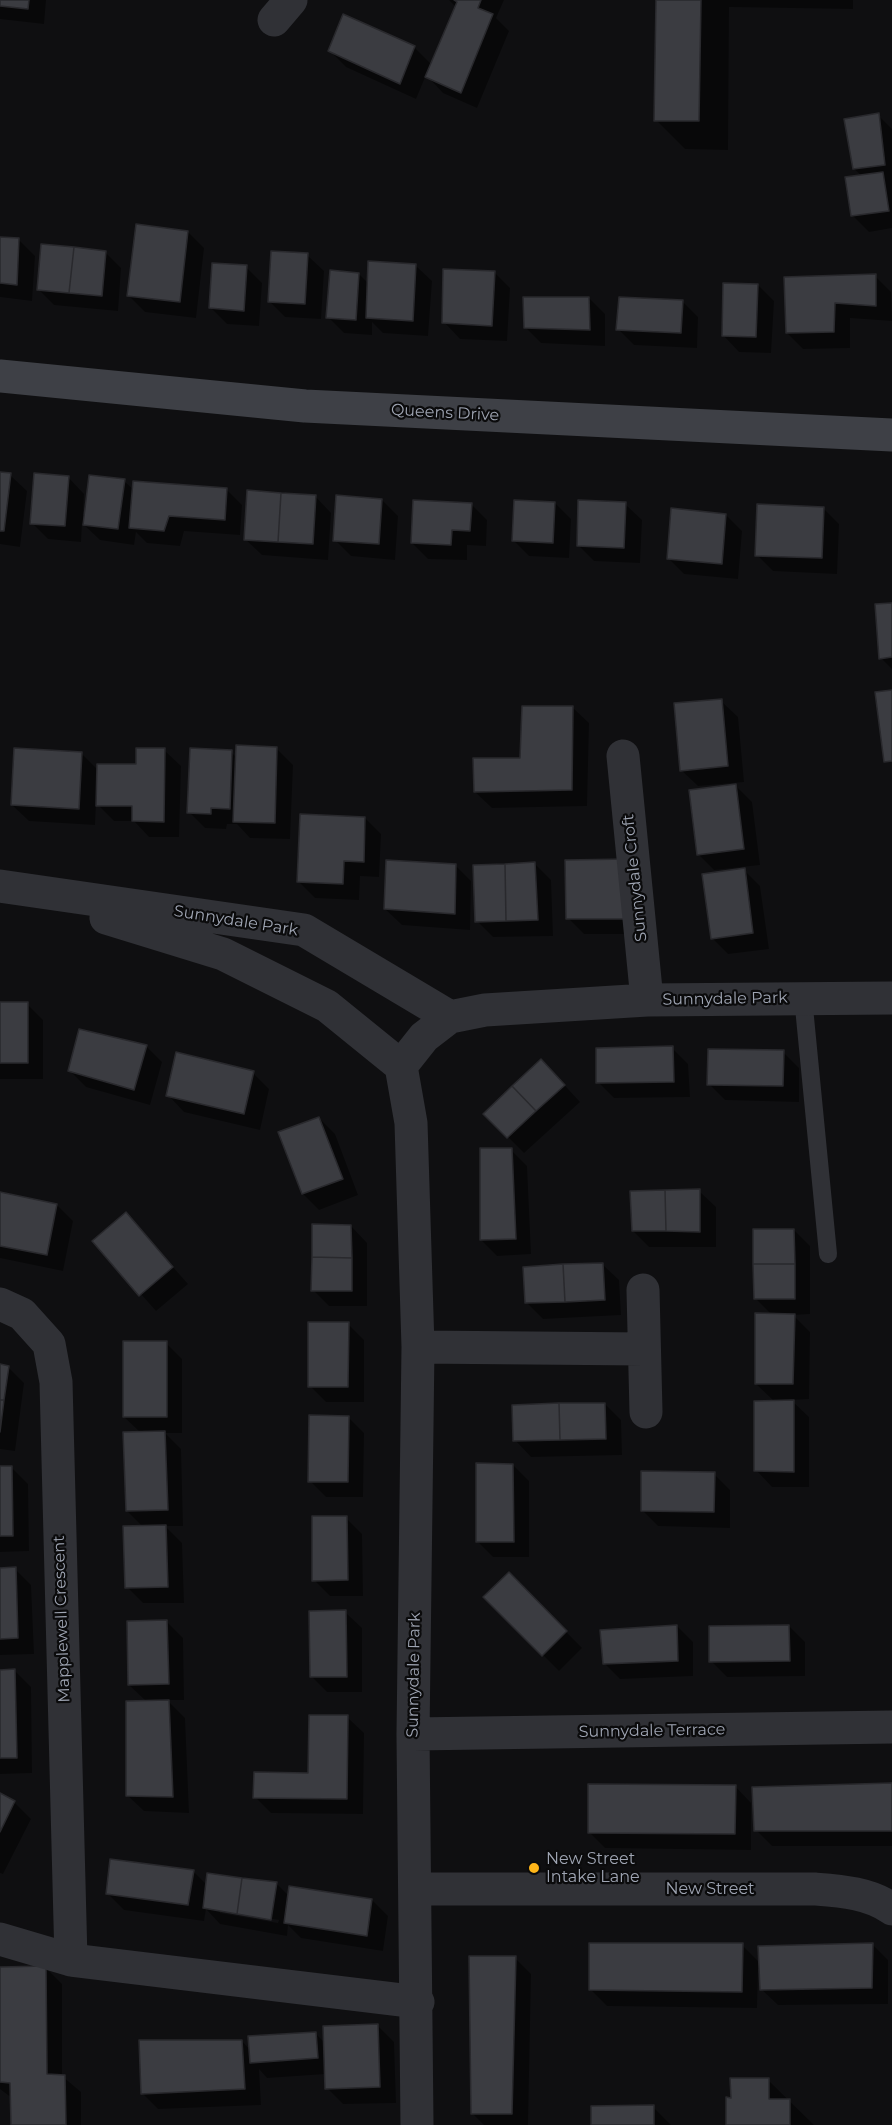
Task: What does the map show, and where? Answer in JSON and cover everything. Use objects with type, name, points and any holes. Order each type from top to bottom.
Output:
[{"type":"street","name":"Queens Drive","points":[[0,376],[306,406],[892,435]]},
{"type":"street","name":"Sunnydale Croft","points":[[623,756],[647,1000]]},
{"type":"street","name":"Sunnydale Park","points":[[0,886],[304,930],[450,1017]]},
{"type":"street","name":"Sunnydale Park","points":[[0,904],[108,918],[223,954],[327,1006],[401,1066],[411,1123],[418,1347],[413,1734],[417,1889],[417,2125]]},
{"type":"street","name":"Sunnydale Park","points":[[401,1066],[424,1037],[450,1017],[485,1010],[647,1000],[892,998]]},
{"type":"street","points":[[643,1290],[646,1412]]},
{"type":"street","name":"Mapplewell Crescent","points":[[0,1304],[22,1314],[49,1344],[56,1382],[71,1960]]},
{"type":"street","points":[[418,1347],[644,1349]]},
{"type":"street","name":"Sunnydale Terrace","points":[[413,1734],[892,1727]]},
{"type":"street","name":"New Street","points":[[417,1889],[815,1888],[850,1892],[883,1902],[892,1909]]},
{"type":"street","points":[[0,1939],[71,1960],[418,2002]]},
{"type":"lane","points":[[803,997],[828,1254]]},
{"type":"building","points":[[0,0],[29,0],[28,9],[0,6]]},
{"type":"building","points":[[454,0],[481,0],[478,8],[493,14],[461,93],[425,77],[457,2]]},
{"type":"building","points":[[656,0],[701,0],[699,121],[654,121]]},
{"type":"building","points":[[343,14],[415,46],[400,84],[328,51]]},
{"type":"building","points":[[879,113],[885,165],[853,169],[844,119]]},
{"type":"building","points":[[883,172],[889,211],[851,216],[845,177]]},
{"type":"building","points":[[136,224],[188,231],[180,302],[127,296]]},
{"type":"building","points":[[0,237],[19,238],[17,285],[0,283]]},
{"type":"building","points":[[41,244],[74,247],[69,293],[37,290]]},
{"type":"building","points":[[74,247],[106,251],[102,296],[69,293]]},
{"type":"building","points":[[271,251],[308,253],[305,304],[268,302]]},
{"type":"building","points":[[368,261],[416,264],[413,321],[366,318]]},
{"type":"building","points":[[212,263],[247,265],[244,311],[209,308]]},
{"type":"building","points":[[443,269],[495,271],[492,326],[442,323]]},
{"type":"building","points":[[330,270],[359,273],[356,320],[326,318]]},
{"type":"building","points":[[876,274],[876,306],[835,303],[834,332],[786,333],[784,277]]},
{"type":"building","points":[[723,283],[758,284],[756,337],[722,336]]},
{"type":"building","points":[[523,297],[589,297],[590,330],[524,328]]},
{"type":"building","points":[[619,297],[683,300],[681,333],[616,330]]},
{"type":"building","points":[[0,472],[11,473],[4,531],[0,531]]},
{"type":"building","points":[[34,473],[69,476],[65,526],[30,524]]},
{"type":"building","points":[[89,475],[125,479],[118,529],[83,525]]},
{"type":"building","points":[[133,481],[227,488],[225,520],[169,516],[164,531],[129,528]]},
{"type":"building","points":[[247,490],[281,493],[278,542],[244,540]]},
{"type":"building","points":[[281,493],[316,495],[313,544],[278,542]]},
{"type":"building","points":[[336,495],[382,499],[379,544],[333,541]]},
{"type":"building","points":[[413,500],[472,503],[470,531],[452,530],[451,545],[411,543]]},
{"type":"building","points":[[514,500],[555,502],[553,543],[512,541]]},
{"type":"building","points":[[578,500],[626,502],[624,548],[577,546]]},
{"type":"building","points":[[757,504],[824,507],[822,558],[755,556]]},
{"type":"building","points":[[671,508],[726,514],[722,564],[667,559]]},
{"type":"building","points":[[892,603],[892,657],[879,659],[875,604]]},
{"type":"building","points":[[892,690],[892,761],[884,762],[875,692]]},
{"type":"building","points":[[722,699],[728,766],[680,771],[674,703]]},
{"type":"building","points":[[522,706],[573,706],[572,790],[474,792],[473,758],[520,758]]},
{"type":"building","points":[[236,745],[277,747],[275,823],[233,822]]},
{"type":"building","points":[[14,748],[82,752],[79,809],[11,805]]},
{"type":"building","points":[[136,748],[165,748],[164,822],[132,821],[132,806],[96,806],[97,764],[136,764]]},
{"type":"building","points":[[190,748],[232,750],[230,809],[211,808],[211,814],[187,813]]},
{"type":"building","points":[[736,784],[744,849],[697,855],[689,790]]},
{"type":"building","points":[[300,814],[365,817],[364,862],[344,861],[343,884],[297,882]]},
{"type":"building","points":[[628,859],[629,919],[566,919],[565,860]]},
{"type":"building","points":[[386,860],[456,864],[455,914],[384,909]]},
{"type":"building","points":[[535,862],[538,920],[506,921],[505,864]]},
{"type":"building","points":[[505,864],[506,921],[475,922],[473,865]]},
{"type":"building","points":[[745,868],[753,933],[711,939],[702,874]]},
{"type":"building","points":[[0,1002],[28,1002],[28,1063],[0,1063]]},
{"type":"building","points":[[79,1029],[147,1045],[134,1090],[68,1071]]},
{"type":"building","points":[[673,1046],[674,1082],[596,1083],[596,1048]]},
{"type":"building","points":[[708,1049],[784,1050],[783,1086],[707,1085]]},
{"type":"building","points":[[176,1052],[254,1071],[244,1114],[166,1096]]},
{"type":"building","points":[[541,1059],[565,1085],[536,1111],[512,1086]]},
{"type":"building","points":[[512,1086],[536,1111],[507,1138],[483,1114]]},
{"type":"building","points":[[319,1117],[343,1179],[302,1194],[278,1132]]},
{"type":"building","points":[[480,1148],[512,1148],[516,1239],[480,1240]]},
{"type":"building","points":[[700,1189],[700,1232],[666,1231],[665,1190]]},
{"type":"building","points":[[665,1190],[666,1231],[632,1231],[630,1191]]},
{"type":"building","points":[[0,1192],[57,1204],[47,1255],[0,1246]]},
{"type":"building","points":[[126,1212],[173,1267],[139,1296],[92,1241]]},
{"type":"building","points":[[312,1224],[351,1225],[352,1258],[312,1257]]},
{"type":"building","points":[[753,1229],[794,1229],[795,1264],[753,1264]]},
{"type":"building","points":[[312,1257],[352,1258],[352,1291],[311,1291]]},
{"type":"building","points":[[603,1263],[605,1300],[565,1302],[563,1264]]},
{"type":"building","points":[[563,1264],[565,1302],[525,1303],[523,1267]]},
{"type":"building","points":[[753,1264],[795,1264],[795,1299],[754,1299]]},
{"type":"building","points":[[755,1313],[795,1314],[793,1384],[755,1384]]},
{"type":"building","points":[[308,1322],[349,1322],[348,1387],[308,1387]]},
{"type":"building","points":[[123,1341],[167,1341],[167,1417],[123,1417]]},
{"type":"building","points":[[0,1364],[9,1366],[4,1400],[0,1400]]},
{"type":"building","points":[[0,1400],[4,1400],[0,1432]]},
{"type":"building","points":[[794,1400],[794,1472],[754,1471],[754,1401]]},
{"type":"building","points":[[559,1403],[605,1403],[606,1439],[560,1440]]},
{"type":"building","points":[[559,1403],[560,1440],[513,1441],[512,1405]]},
{"type":"building","points":[[309,1415],[349,1416],[348,1482],[308,1482]]},
{"type":"building","points":[[165,1431],[168,1510],[126,1511],[123,1432]]},
{"type":"building","points":[[476,1463],[513,1464],[514,1542],[476,1542]]},
{"type":"building","points":[[0,1466],[12,1466],[13,1536],[0,1536]]},
{"type":"building","points":[[641,1471],[715,1472],[714,1512],[641,1511]]},
{"type":"building","points":[[312,1516],[347,1516],[348,1580],[312,1581]]},
{"type":"building","points":[[166,1525],[168,1587],[125,1588],[123,1526]]},
{"type":"building","points":[[16,1567],[18,1638],[0,1639],[0,1568]]},
{"type":"building","points":[[509,1572],[567,1631],[542,1656],[483,1597]]},
{"type":"building","points":[[346,1610],[347,1677],[310,1677],[309,1611]]},
{"type":"building","points":[[167,1620],[169,1684],[128,1685],[127,1621]]},
{"type":"building","points":[[677,1625],[678,1661],[603,1664],[600,1630]]},
{"type":"building","points":[[789,1625],[790,1661],[709,1662],[709,1626]]},
{"type":"building","points":[[15,1669],[17,1758],[0,1758],[0,1670]]},
{"type":"building","points":[[169,1700],[173,1797],[126,1796],[126,1701]]},
{"type":"building","points":[[309,1715],[348,1715],[347,1799],[253,1798],[254,1772],[308,1773]]},
{"type":"building","points":[[892,1783],[892,1831],[754,1831],[752,1787]]},
{"type":"building","points":[[588,1784],[736,1785],[735,1834],[588,1833]]},
{"type":"building","points":[[0,1793],[15,1801],[0,1832]]},
{"type":"building","points":[[110,1859],[194,1870],[188,1905],[106,1894]]},
{"type":"building","points":[[207,1873],[242,1878],[237,1914],[203,1908]]},
{"type":"building","points":[[242,1878],[277,1882],[271,1920],[237,1914]]},
{"type":"building","points":[[289,1886],[372,1899],[367,1936],[284,1923]]},
{"type":"building","points":[[589,1943],[743,1943],[742,1992],[589,1990]]},
{"type":"building","points":[[873,1943],[872,1988],[760,1990],[758,1946]]},
{"type":"building","points":[[469,1956],[516,1956],[512,2114],[471,2114]]},
{"type":"building","points":[[46,1966],[47,2074],[65,2075],[66,2125],[11,2125],[10,2083],[0,2082],[0,1967]]},
{"type":"building","points":[[378,2024],[380,2087],[325,2089],[323,2026]]},
{"type":"building","points":[[316,2032],[318,2058],[250,2063],[248,2036]]},
{"type":"building","points":[[139,2040],[242,2040],[245,2089],[141,2094]]},
{"type":"building","points":[[730,2078],[769,2078],[769,2099],[790,2099],[790,2125],[726,2125],[726,2097],[731,2098]]},
{"type":"building","points":[[654,2105],[654,2125],[591,2125],[591,2106]]},
{"type":"place","name":"New Street Intake Lane","points":[[534,1868]]}]
